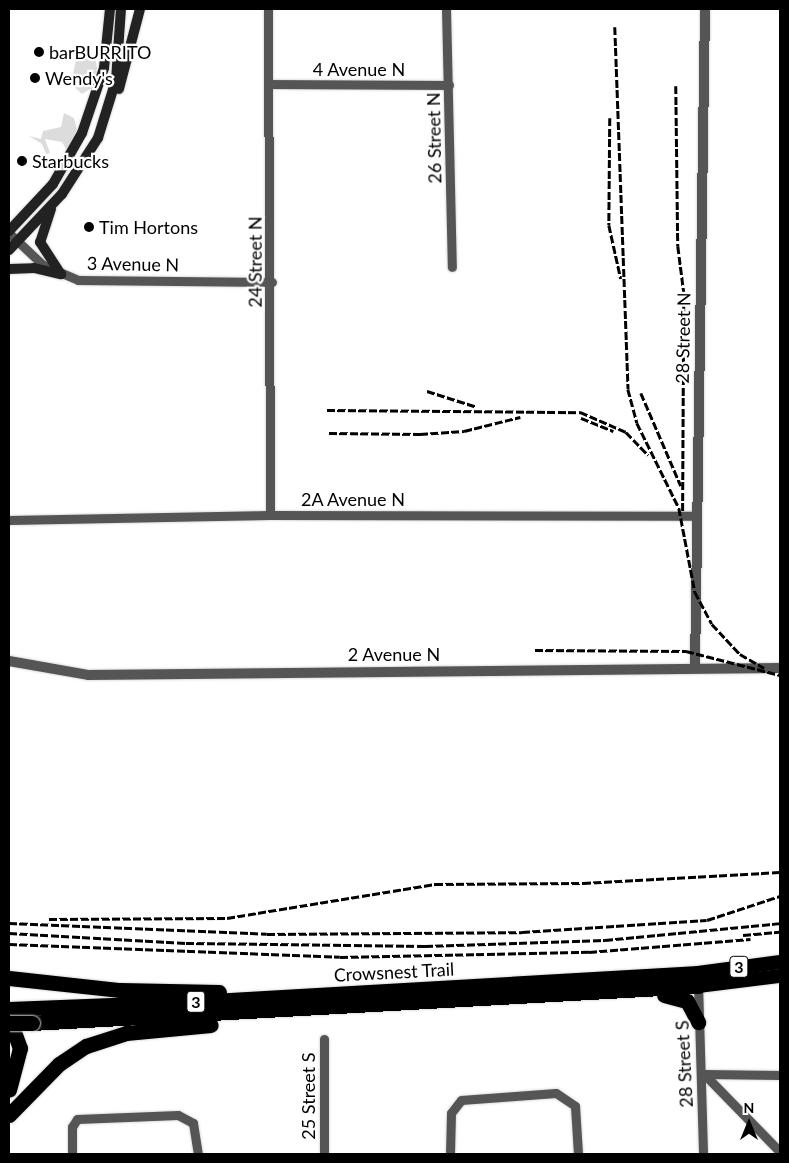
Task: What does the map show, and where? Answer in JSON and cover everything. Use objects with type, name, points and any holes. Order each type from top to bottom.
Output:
[{"type":"highway","name":"Crowsnest Trail","points":[[9,1023],[372,1008],[643,991],[780,962]]},
{"type":"highway","name":"Crowsnest Trail","points":[[13,1012],[370,991],[780,976]]},
{"type":"highway","points":[[9,978],[120,990],[370,991]]},
{"type":"highway","points":[[643,991],[683,998],[698,1022]]},
{"type":"highway","points":[[9,1116],[58,1064],[103,1039],[372,1008]]},
{"type":"highway","points":[[9,1090],[20,1048],[13,1012]]},
{"type":"main road","points":[[9,232],[53,184],[82,134],[104,68],[110,9]]},
{"type":"main road","points":[[109,111],[121,9]]},
{"type":"main road","points":[[13,246],[52,205],[81,169],[109,111],[125,71],[140,9]]},
{"type":"main road","points":[[52,205],[40,242],[61,274]]},
{"type":"main road","points":[[9,269],[34,268],[61,274]]},
{"type":"street","name":"24 Street N","points":[[268,9],[272,282],[270,515]]},
{"type":"street","name":"26 Street N","points":[[446,9],[452,267]]},
{"type":"street","name":"28 Street N","points":[[695,668],[704,9]]},
{"type":"street","name":"4 Avenue N","points":[[269,84],[449,85]]},
{"type":"street","name":"3 Avenue N","points":[[9,232],[13,246],[61,274],[91,282],[272,282]]},
{"type":"street","name":"2A Avenue N","points":[[9,520],[270,515],[697,516]]},
{"type":"street","name":"2 Avenue N","points":[[9,661],[88,675],[780,668]]},
{"type":"street","name":"28 Street S","points":[[698,979],[698,1022],[704,1074],[703,1154]]},
{"type":"street","name":"25 Street S","points":[[324,1039],[324,1154]]},
{"type":"street","points":[[704,1074],[780,1075]]},
{"type":"street","points":[[704,1074],[780,1152]]},
{"type":"street","points":[[450,1154],[452,1112],[456,1104],[467,1097],[556,1093],[570,1099],[578,1115],[578,1154]]},
{"type":"street","points":[[72,1154],[72,1127],[77,1120],[178,1115],[191,1120],[198,1137],[198,1154]]},
{"type":"shaded area","points":[[85,52],[95,58],[97,68],[93,87],[82,94],[71,84],[77,55]]},
{"type":"shaded area","points":[[64,113],[74,118],[77,130],[67,151],[62,142],[45,139],[50,153],[46,154],[42,144],[29,136],[41,139],[43,131],[61,127]]},
{"type":"railway","points":[[615,27],[628,389],[637,423],[679,508],[695,592],[712,624],[740,654],[764,668]]},
{"type":"railway","points":[[676,86],[678,246],[684,293],[683,511]]},
{"type":"railway","points":[[610,118],[609,225],[621,279]]},
{"type":"railway","points":[[427,391],[477,407]]},
{"type":"railway","points":[[641,393],[681,486]]},
{"type":"railway","points":[[327,410],[580,412],[626,432],[648,455]]},
{"type":"railway","points":[[329,433],[420,434],[464,431],[520,417]]},
{"type":"railway","points":[[581,418],[613,431]]},
{"type":"railway","points":[[535,650],[686,651],[780,675]]},
{"type":"railway","points":[[49,919],[227,918],[435,884],[583,883],[780,872]]},
{"type":"railway","points":[[9,923],[267,934],[522,932],[707,920],[780,896]]},
{"type":"railway","points":[[9,933],[186,943],[425,946],[605,940],[780,923]]},
{"type":"railway","points":[[743,935],[780,932]]},
{"type":"railway","points":[[9,944],[340,957],[589,952],[750,939]]},
{"type":"place","name":"barBURRITO","points":[[39,52]]},
{"type":"place","name":"Wendy's","points":[[35,78]]},
{"type":"place","name":"Starbucks","points":[[22,161]]},
{"type":"place","name":"Tim Hortons","points":[[89,227]]}]
